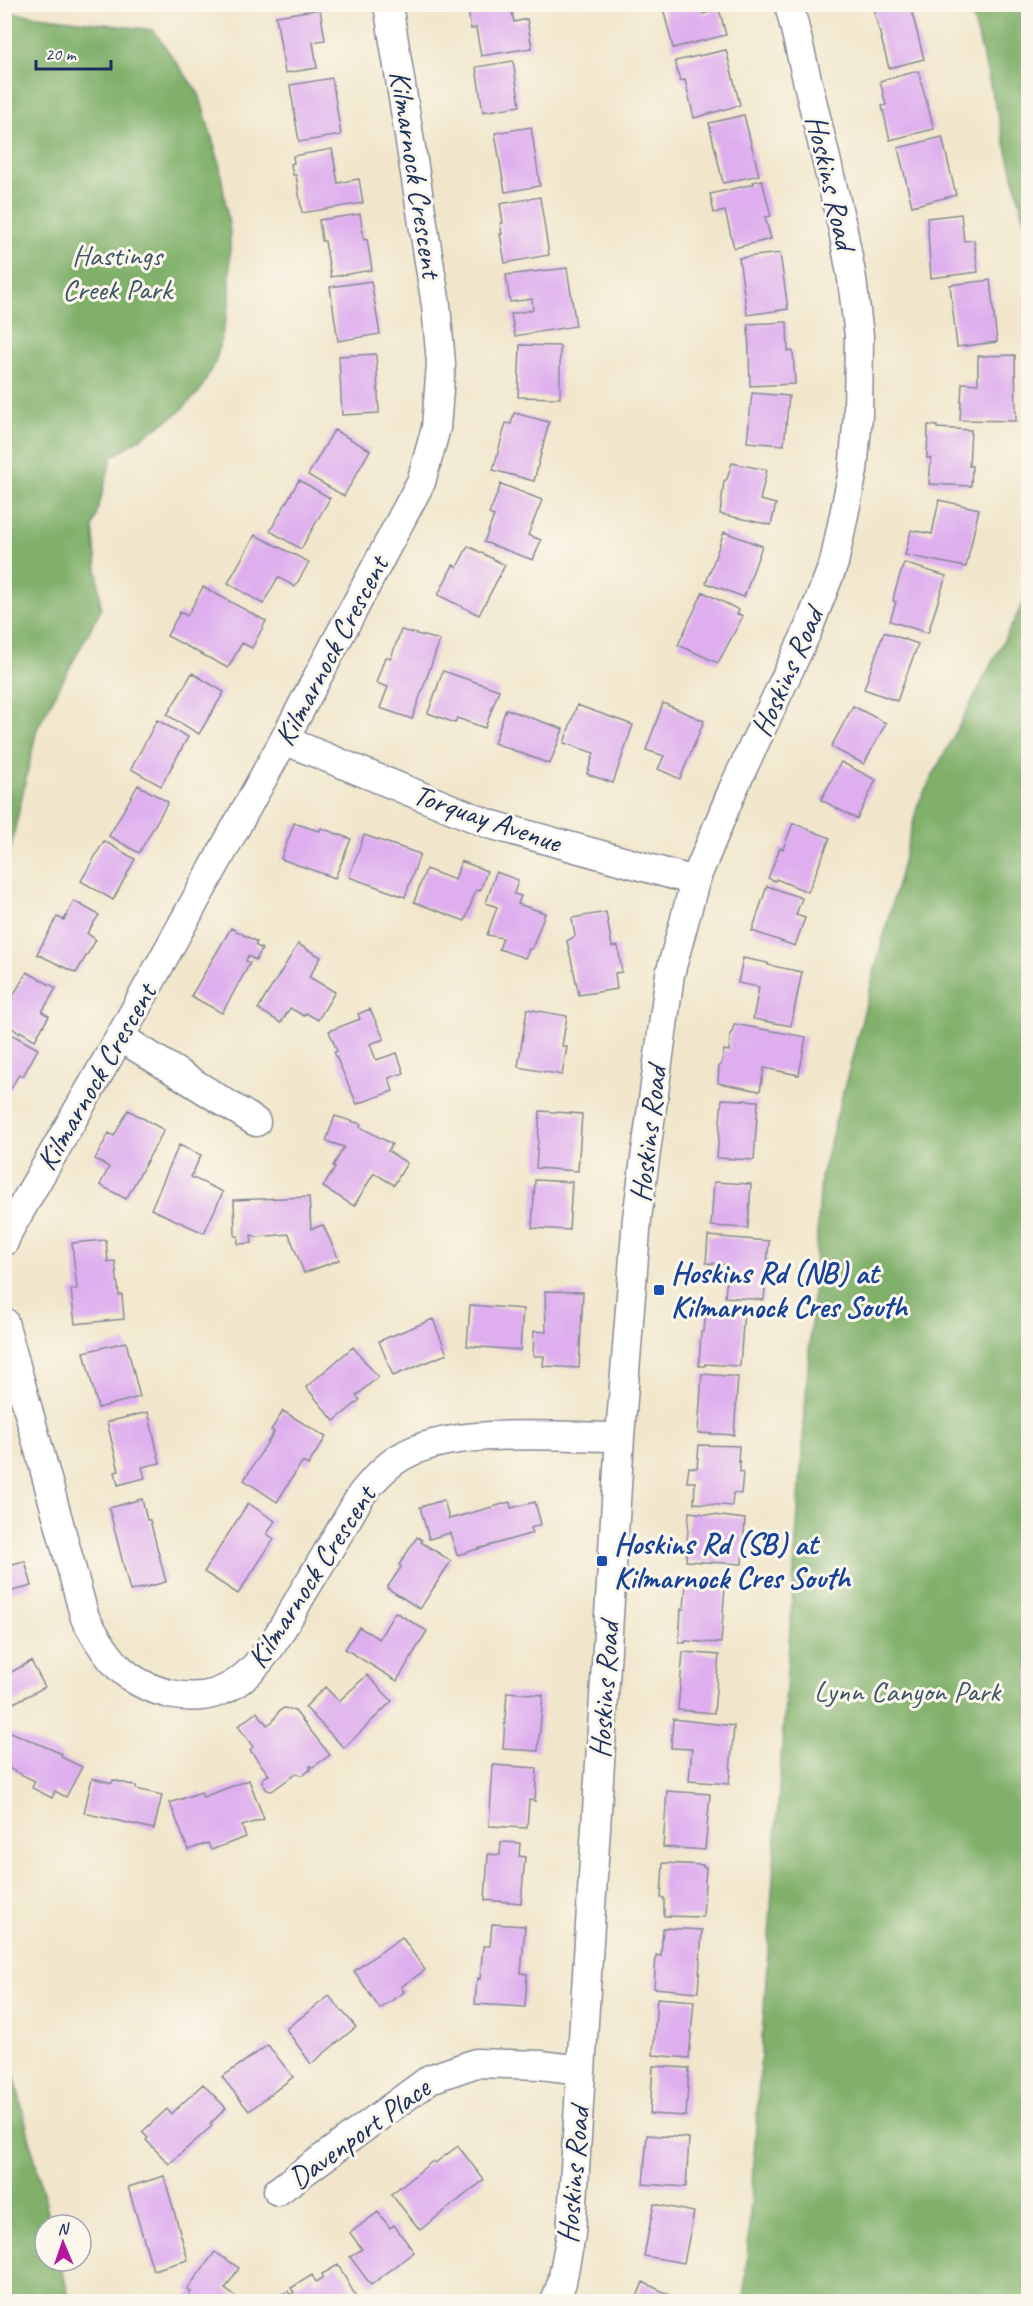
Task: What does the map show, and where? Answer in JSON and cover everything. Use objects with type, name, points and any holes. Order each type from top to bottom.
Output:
[{"type":"street","name":"Kilmarnock Crescent","points":[[4,1242],[284,740],[421,482],[436,428],[441,364],[436,305],[388,4]]},
{"type":"street","name":"Hoskins Road","points":[[555,2301],[562,2282],[571,2234],[620,1437],[637,1218],[670,974],[695,881],[733,789],[807,632],[834,563],[853,471],[858,415],[859,336],[852,279],[843,230],[789,4]]},
{"type":"street","name":"Torquay Avenue","points":[[284,740],[489,824],[695,881]]},
{"type":"street","points":[[120,1037],[256,1122]]},
{"type":"street","name":"Kilmarnock Crescent","points":[[4,1322],[85,1618],[106,1654],[129,1676],[155,1690],[186,1698],[205,1697],[224,1690],[244,1678],[266,1656],[362,1495],[375,1478],[401,1456],[432,1443],[495,1436],[620,1437]]},
{"type":"street","name":"Davenport Place","points":[[278,2191],[430,2079],[476,2063],[541,2065],[581,2070]]},
{"type":"green space","points":[[970,5],[1028,5],[1028,234]]},
{"type":"green space","name":"Hastings Creek Park","points":[[5,12],[153,30],[199,94],[219,162],[230,232],[230,301],[216,360],[200,391],[177,414],[112,457],[93,527],[101,609],[37,729],[5,874]]},
{"type":"green space","name":"Lynn Canyon Park","points":[[1028,594],[1028,2301],[744,2301],[821,1177],[918,804]]},
{"type":"green space","points":[[5,2038],[48,2213],[33,2213],[33,2273],[63,2273],[70,2301],[5,2301]]},
{"type":"building","points":[[662,4],[701,4],[703,14],[719,9],[726,35],[673,48]]},
{"type":"building","points":[[467,5],[511,5],[514,22],[527,19],[532,48],[481,56],[476,28],[471,29]]},
{"type":"building","points":[[899,5],[910,5],[924,59],[889,68],[874,11]]},
{"type":"building","points":[[320,9],[325,40],[313,42],[317,68],[285,73],[276,16]]},
{"type":"building","points":[[726,50],[740,105],[694,118],[685,80],[680,81],[675,61]]},
{"type":"building","points":[[513,61],[520,106],[483,112],[476,67]]},
{"type":"building","points":[[918,71],[934,129],[890,140],[882,106],[886,105],[880,81]]},
{"type":"building","points":[[332,78],[341,135],[299,142],[290,85]]},
{"type":"building","points":[[744,115],[759,175],[723,183],[709,123]]},
{"type":"building","points":[[531,127],[540,186],[505,192],[495,133]]},
{"type":"building","points":[[942,137],[956,195],[912,206],[898,148]]},
{"type":"building","points":[[332,149],[338,183],[359,179],[363,203],[302,213],[296,175],[293,175],[291,164],[294,163],[293,156]]},
{"type":"building","points":[[762,180],[771,216],[765,217],[771,239],[734,248],[725,211],[714,213],[710,194]]},
{"type":"building","points":[[540,197],[549,255],[505,263],[500,234],[502,234],[500,223],[503,223],[500,204]]},
{"type":"building","points":[[360,214],[372,270],[331,277],[319,220]]},
{"type":"building","points":[[961,214],[964,241],[974,240],[978,272],[931,278],[927,218]]},
{"type":"building","points":[[780,253],[788,309],[747,315],[739,258]]},
{"type":"building","points":[[567,268],[576,326],[515,336],[511,314],[533,310],[532,299],[510,302],[506,275]]},
{"type":"building","points":[[990,280],[997,342],[957,347],[950,285]]},
{"type":"building","points":[[371,281],[380,334],[338,341],[330,287]]},
{"type":"building","points":[[787,322],[788,351],[793,351],[795,384],[750,386],[748,324]]},
{"type":"building","points":[[520,345],[560,346],[560,398],[518,397]]},
{"type":"building","points":[[376,354],[379,413],[342,415],[339,356]]},
{"type":"building","points":[[1015,355],[1016,421],[960,420],[962,383],[978,384],[978,356]]},
{"type":"building","points":[[752,393],[789,396],[784,445],[747,442]]},
{"type":"building","points":[[514,413],[549,422],[534,481],[493,470],[506,423],[511,424]]},
{"type":"building","points":[[928,425],[937,426],[937,428],[971,430],[969,466],[972,466],[971,486],[929,484],[931,458],[927,458]]},
{"type":"building","points":[[334,430],[370,450],[344,496],[308,475]]},
{"type":"building","points":[[732,463],[767,470],[760,500],[776,504],[771,525],[720,514],[724,481],[727,479]]},
{"type":"building","points":[[299,480],[330,498],[301,549],[270,531]]},
{"type":"building","points":[[501,484],[542,500],[528,535],[541,540],[533,560],[484,542],[494,516],[489,514]]},
{"type":"building","points":[[939,500],[979,509],[966,567],[905,555],[911,530],[932,534]]},
{"type":"building","points":[[724,532],[762,546],[744,597],[706,583]]},
{"type":"building","points":[[255,535],[309,562],[295,587],[278,577],[263,604],[228,583]]},
{"type":"building","points":[[468,546],[505,565],[479,615],[438,595],[453,565],[457,567]]},
{"type":"building","points":[[904,563],[946,576],[928,633],[890,621],[896,602],[893,601],[895,591]]},
{"type":"building","points":[[203,587],[266,621],[252,648],[242,643],[228,668],[167,636],[180,612],[187,616]]},
{"type":"building","points":[[703,592],[739,610],[737,614],[743,616],[718,663],[678,645]]},
{"type":"building","points":[[401,630],[440,640],[412,719],[380,708],[388,687],[376,683],[385,657],[391,658]]},
{"type":"building","points":[[884,632],[918,644],[897,701],[864,689]]},
{"type":"building","points":[[443,671],[499,690],[485,728],[457,718],[455,723],[428,713]]},
{"type":"building","points":[[192,673],[224,692],[199,734],[167,715]]},
{"type":"building","points":[[663,703],[704,721],[680,779],[658,769],[664,756],[646,750]]},
{"type":"building","points":[[577,705],[633,725],[613,783],[587,774],[594,753],[564,743]]},
{"type":"building","points":[[853,706],[886,723],[864,764],[831,747]]},
{"type":"building","points":[[506,709],[563,729],[550,764],[494,743]]},
{"type":"building","points":[[157,720],[188,737],[161,786],[131,769]]},
{"type":"building","points":[[841,762],[876,780],[857,819],[821,800]]},
{"type":"building","points":[[138,785],[168,802],[139,853],[109,836]]},
{"type":"building","points":[[294,823],[319,831],[321,828],[351,839],[335,878],[281,859]]},
{"type":"building","points":[[793,823],[830,838],[808,892],[768,878]]},
{"type":"building","points":[[364,835],[420,854],[405,897],[349,877]]},
{"type":"building","points":[[104,841],[135,859],[113,900],[81,881]]},
{"type":"building","points":[[461,861],[487,871],[480,891],[476,890],[465,921],[414,902],[426,869],[455,880]]},
{"type":"building","points":[[496,872],[518,880],[514,894],[521,896],[518,904],[545,913],[532,949],[529,949],[525,958],[499,949],[503,938],[487,935],[497,907],[486,903]]},
{"type":"building","points":[[767,886],[802,898],[796,915],[805,918],[795,946],[752,931]]},
{"type":"building","points":[[74,901],[99,915],[87,933],[96,940],[76,973],[37,954],[57,917],[64,920]]},
{"type":"building","points":[[606,912],[612,947],[618,946],[622,972],[615,973],[617,989],[579,995],[567,941],[575,936],[572,918]]},
{"type":"building","points":[[231,928],[257,942],[255,945],[262,949],[256,960],[248,956],[246,961],[250,963],[222,1013],[191,996]]},
{"type":"building","points":[[298,944],[321,957],[309,977],[335,992],[318,1020],[306,1013],[304,1016],[290,1008],[281,1023],[258,1009]]},
{"type":"building","points":[[743,958],[802,972],[791,1026],[753,1019],[759,987],[738,983]]},
{"type":"building","points":[[27,972],[56,988],[42,1012],[49,1016],[35,1040],[20,1031],[19,1033],[4,1022],[4,1011]]},
{"type":"building","points":[[370,1009],[384,1039],[370,1044],[376,1060],[397,1053],[404,1073],[389,1078],[393,1091],[357,1104],[334,1052],[337,1051],[329,1031],[360,1019],[358,1014]]},
{"type":"building","points":[[527,1009],[567,1016],[562,1046],[567,1047],[562,1075],[518,1067]]},
{"type":"building","points":[[734,1024],[806,1037],[799,1075],[764,1068],[760,1091],[718,1083],[719,1066],[724,1050],[729,1051],[730,1034]]},
{"type":"building","points":[[4,1030],[38,1049],[23,1076],[19,1074],[9,1092],[4,1089]]},
{"type":"building","points":[[722,1099],[758,1101],[754,1160],[717,1158]]},
{"type":"building","points":[[128,1110],[164,1130],[126,1199],[100,1185],[109,1167],[95,1159],[109,1133],[114,1136]]},
{"type":"building","points":[[540,1111],[582,1114],[578,1171],[536,1168]]},
{"type":"building","points":[[335,1116],[361,1124],[360,1127],[392,1144],[388,1151],[407,1163],[394,1185],[374,1173],[354,1206],[323,1187],[344,1147],[326,1141]]},
{"type":"building","points":[[179,1145],[201,1155],[191,1177],[223,1192],[204,1233],[151,1209]]},
{"type":"building","points":[[535,1180],[572,1182],[569,1230],[532,1228]]},
{"type":"building","points":[[714,1182],[751,1184],[748,1228],[711,1226]]},
{"type":"building","points":[[309,1197],[311,1229],[323,1225],[339,1260],[304,1273],[289,1234],[257,1237],[251,1235],[252,1243],[238,1244],[238,1236],[235,1236],[234,1200]]},
{"type":"building","points":[[708,1236],[769,1241],[764,1300],[725,1297],[728,1265],[706,1263]]},
{"type":"building","points":[[106,1240],[108,1262],[115,1261],[124,1319],[75,1324],[71,1290],[77,1289],[72,1243]]},
{"type":"building","points":[[545,1291],[583,1292],[579,1368],[543,1366],[544,1356],[533,1356],[534,1331],[546,1332]]},
{"type":"building","points":[[470,1305],[523,1309],[520,1350],[467,1346]]},
{"type":"building","points":[[706,1307],[744,1310],[740,1366],[705,1364],[705,1366],[699,1366],[701,1332],[704,1332]]},
{"type":"building","points":[[433,1319],[447,1354],[393,1376],[379,1341]]},
{"type":"building","points":[[126,1342],[140,1397],[98,1408],[84,1352]]},
{"type":"building","points":[[353,1347],[378,1377],[356,1396],[360,1400],[334,1421],[306,1387]]},
{"type":"building","points":[[702,1374],[738,1377],[734,1435],[698,1433]]},
{"type":"building","points":[[283,1411],[326,1437],[308,1465],[302,1462],[277,1502],[244,1480],[274,1432],[271,1430]]},
{"type":"building","points":[[148,1412],[160,1463],[142,1467],[145,1478],[118,1485],[115,1472],[119,1471],[107,1422]]},
{"type":"building","points":[[699,1445],[739,1446],[738,1462],[740,1461],[740,1472],[743,1472],[741,1494],[733,1493],[732,1506],[694,1503],[695,1482],[687,1482],[689,1467],[697,1468]]},
{"type":"building","points":[[142,1499],[147,1520],[150,1520],[166,1582],[130,1591],[109,1508]]},
{"type":"building","points":[[444,1500],[449,1519],[510,1502],[511,1508],[535,1502],[541,1524],[531,1528],[533,1533],[457,1555],[450,1533],[429,1539],[420,1507]]},
{"type":"building","points":[[248,1503],[275,1521],[267,1534],[274,1539],[238,1594],[204,1572]]},
{"type":"building","points":[[689,1512],[745,1519],[742,1564],[686,1561]]},
{"type":"building","points":[[417,1537],[451,1561],[420,1609],[387,1588]]},
{"type":"building","points":[[25,1561],[32,1586],[4,1593],[4,1566]]},
{"type":"building","points":[[686,1583],[725,1586],[721,1643],[679,1642],[681,1609],[684,1609]]},
{"type":"building","points":[[395,1612],[427,1631],[397,1681],[345,1649],[359,1627],[379,1639]]},
{"type":"building","points":[[683,1652],[719,1655],[714,1713],[678,1710]]},
{"type":"building","points":[[31,1661],[45,1687],[4,1708],[4,1664],[10,1673]]},
{"type":"building","points":[[367,1675],[392,1701],[344,1748],[305,1707],[325,1687],[339,1701]]},
{"type":"building","points":[[507,1692],[543,1695],[538,1751],[503,1749]]},
{"type":"building","points":[[284,1708],[295,1711],[330,1755],[313,1767],[310,1766],[310,1770],[303,1775],[297,1773],[272,1791],[267,1790],[262,1783],[263,1778],[269,1775],[250,1750],[253,1747],[238,1726],[257,1712],[267,1725]]},
{"type":"building","points":[[673,1719],[734,1726],[729,1784],[689,1781],[692,1749],[671,1748]]},
{"type":"building","points":[[11,1732],[62,1754],[61,1757],[82,1767],[66,1797],[55,1791],[52,1798],[32,1788],[35,1781],[4,1766],[4,1745]]},
{"type":"building","points":[[493,1765],[537,1768],[535,1801],[529,1800],[527,1828],[489,1826]]},
{"type":"building","points":[[92,1778],[112,1783],[113,1780],[136,1786],[136,1789],[162,1795],[154,1829],[84,1813]]},
{"type":"building","points":[[249,1780],[264,1819],[242,1826],[246,1837],[211,1850],[208,1843],[188,1850],[170,1803],[201,1792],[203,1797]]},
{"type":"building","points":[[667,1791],[710,1794],[705,1850],[663,1847]]},
{"type":"building","points":[[501,1842],[520,1843],[519,1856],[525,1857],[521,1903],[485,1900],[488,1854],[500,1855]]},
{"type":"building","points":[[663,1863],[706,1867],[703,1917],[664,1916],[664,1898],[661,1898]]},
{"type":"building","points":[[492,1924],[525,1926],[521,1973],[527,1974],[525,2007],[475,2004],[483,1946],[490,1946]]},
{"type":"building","points":[[663,1928],[702,1930],[698,1992],[654,1988],[656,1955],[661,1956]]},
{"type":"building","points":[[402,1937],[425,1970],[401,1987],[404,1992],[380,2009],[354,1971]]},
{"type":"building","points":[[329,1996],[356,2027],[311,2064],[286,2029]]},
{"type":"building","points":[[657,1998],[694,2001],[689,2058],[653,2055]]},
{"type":"building","points":[[268,2045],[293,2077],[249,2111],[222,2077]]},
{"type":"building","points":[[653,2066],[689,2068],[686,2116],[650,2114]]},
{"type":"building","points":[[203,2084],[226,2108],[210,2124],[212,2126],[169,2164],[146,2140],[148,2138],[142,2132],[167,2109],[171,2114]]},
{"type":"building","points":[[647,2135],[689,2138],[686,2187],[643,2184]]},
{"type":"building","points":[[458,2146],[484,2180],[420,2230],[391,2194],[433,2161],[435,2163]]},
{"type":"building","points":[[164,2176],[188,2260],[153,2270],[128,2187]]},
{"type":"building","points":[[654,2204],[694,2212],[684,2263],[644,2256]]},
{"type":"building","points":[[378,2212],[390,2228],[394,2225],[414,2252],[371,2285],[350,2257],[362,2249],[350,2233]]},
{"type":"building","points":[[215,2252],[239,2268],[225,2289],[243,2302],[185,2302],[191,2292],[187,2289]]},
{"type":"building","points":[[338,2265],[359,2302],[275,2302],[282,2298],[280,2295],[288,2291],[290,2295],[294,2292],[291,2288],[312,2275],[316,2282],[323,2277],[322,2274]]},
{"type":"building","points":[[643,2282],[684,2302],[635,2302]]},
{"type":"place","name":"Hoskins Rd (NB) at Kilmarnock Cres South","points":[[659,1290]]},
{"type":"place","name":"Hoskins Rd (SB) at Kilmarnock Cres South","points":[[602,1561]]}]
